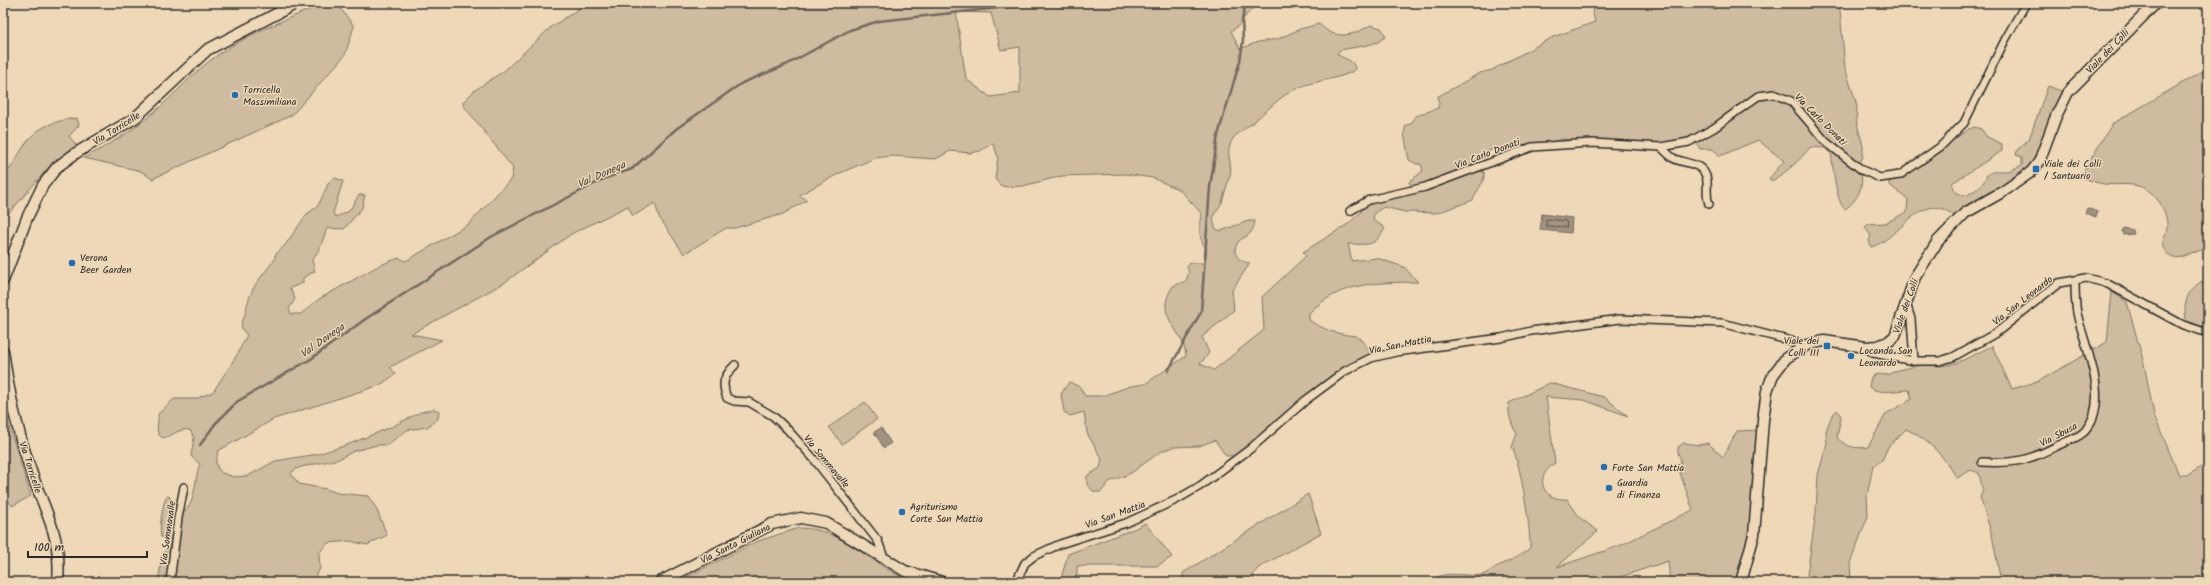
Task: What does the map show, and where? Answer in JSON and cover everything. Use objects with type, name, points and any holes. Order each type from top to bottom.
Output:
[{"type":"street","name":"Via Torricelle","points":[[3,281],[27,218],[40,192],[57,168],[76,153],[135,118],[208,50],[297,3]]},
{"type":"street","name":"Via Carlo Donati","points":[[1350,211],[1369,200],[1425,188],[1532,147],[1592,143],[1661,147],[1689,142],[1714,128],[1758,96],[1774,94],[1791,101],[1826,142],[1862,170],[1880,178],[1900,175],[1940,147],[1964,123],[2002,46],[2026,3]]},
{"type":"street","name":"Viale dei Colli","points":[[1741,582],[1754,535],[1767,391],[1773,375],[1786,358],[1807,345],[1824,341],[1866,347],[1888,342],[1895,336],[1915,277],[1938,241],[1965,213],[2004,192],[2031,172],[2039,162],[2056,116],[2068,92],[2156,3]]},
{"type":"street","points":[[1661,147],[1673,158],[1700,168],[1705,174],[1707,182],[1706,197],[1709,204]]},
{"type":"street","name":"Via San Leonardo","points":[[1866,347],[1873,353],[1914,361],[1940,361],[1954,357],[1996,333],[2058,283],[2086,278],[2106,283],[2183,326],[2208,333]]},
{"type":"street","name":"Via Sbusa","points":[[1982,462],[2011,463],[2036,457],[2084,432],[2093,417],[2096,396],[2095,380],[2090,354],[2083,337],[2077,311],[2075,280]]},
{"type":"street","points":[[1906,303],[1911,319],[1914,361]]},
{"type":"street","name":"Via San Mattia","points":[[1016,582],[1025,563],[1034,556],[1060,544],[1126,523],[1176,500],[1200,486],[1250,449],[1306,400],[1344,371],[1371,358],[1396,352],[1501,338],[1531,331],[1620,319],[1722,324],[1807,345]]},
{"type":"street","name":"Via Torricelle","points":[[3,351],[7,384],[30,467],[53,528],[58,548],[58,582]]},
{"type":"street","name":"Via Sommavalle","points":[[735,365],[726,374],[723,389],[727,398],[734,401],[749,402],[772,416],[787,430],[814,459],[878,541],[884,558]]},
{"type":"street","name":"Via Sommavalle","points":[[170,582],[178,518],[184,487]]},
{"type":"street","name":"Via Santa Giuliana","points":[[660,582],[772,524],[801,518],[826,523],[905,571],[942,582]]},
{"type":"shaded area","points":[[324,3],[336,3],[354,26],[345,55],[292,115],[152,179],[141,171],[84,158],[120,137],[145,120],[201,68],[231,46],[257,32]]},
{"type":"shaded area","points":[[587,3],[1273,3],[1252,9],[1240,24],[1231,31],[1240,49],[1258,42],[1278,39],[1300,29],[1319,24],[1325,29],[1338,35],[1351,34],[1371,25],[1381,28],[1386,36],[1378,42],[1340,50],[1337,54],[1351,62],[1355,66],[1355,70],[1343,75],[1300,87],[1286,94],[1239,133],[1231,142],[1229,153],[1231,172],[1222,202],[1214,214],[1214,224],[1216,229],[1221,231],[1248,221],[1255,221],[1251,232],[1239,241],[1235,249],[1235,253],[1242,261],[1250,263],[1232,290],[1234,310],[1202,337],[1209,353],[1200,364],[1214,370],[1264,330],[1262,297],[1306,256],[1303,252],[1348,224],[1361,212],[1364,198],[1414,190],[1409,182],[1423,171],[1421,164],[1417,164],[1409,160],[1404,133],[1406,125],[1411,124],[1416,116],[1438,108],[1439,103],[1437,97],[1480,73],[1492,70],[1553,37],[1595,22],[1592,10],[1609,3],[1702,3],[1713,10],[1721,3],[1838,3],[1840,10],[1845,68],[1856,102],[1856,120],[1863,146],[1863,157],[1859,164],[1862,177],[1858,195],[1855,200],[1845,209],[1837,192],[1831,153],[1824,148],[1810,147],[1798,161],[1774,181],[1769,179],[1784,161],[1758,140],[1720,156],[1713,149],[1700,149],[1697,144],[1690,141],[1664,149],[1561,139],[1543,146],[1511,145],[1490,150],[1478,170],[1484,172],[1484,179],[1473,200],[1437,213],[1405,212],[1384,207],[1374,213],[1373,220],[1385,228],[1378,239],[1370,244],[1348,244],[1352,261],[1377,258],[1404,267],[1418,282],[1373,284],[1347,289],[1321,303],[1309,313],[1309,320],[1314,324],[1332,331],[1357,336],[1373,353],[1333,374],[1305,398],[1306,406],[1245,456],[1226,456],[1215,440],[1199,446],[1172,447],[1160,452],[1131,473],[1109,482],[1101,492],[1094,492],[1087,485],[1087,476],[1100,468],[1102,459],[1087,433],[1084,412],[1070,416],[1064,412],[1061,394],[1069,382],[1080,387],[1085,396],[1102,396],[1131,386],[1145,384],[1186,356],[1184,346],[1167,314],[1167,297],[1173,286],[1186,281],[1189,272],[1187,267],[1190,263],[1205,263],[1207,249],[1200,237],[1202,214],[1180,190],[1153,178],[1125,174],[1062,176],[1023,186],[1006,187],[1000,185],[995,179],[998,157],[993,143],[980,151],[970,153],[950,151],[936,159],[892,156],[875,158],[838,174],[799,195],[807,200],[783,214],[735,228],[726,228],[684,254],[659,217],[655,203],[633,216],[628,206],[571,234],[504,283],[411,334],[442,340],[390,367],[396,374],[380,385],[274,419],[218,451],[216,462],[218,469],[222,473],[234,477],[248,476],[275,461],[318,454],[347,445],[391,427],[421,412],[434,409],[439,411],[438,419],[427,427],[407,430],[387,445],[377,445],[354,451],[339,459],[301,467],[294,470],[291,474],[299,484],[326,489],[337,493],[368,496],[376,508],[387,535],[367,545],[350,541],[328,543],[319,553],[320,569],[312,582],[158,582],[163,553],[169,548],[171,539],[161,537],[161,516],[165,500],[167,496],[170,497],[171,508],[173,507],[178,513],[182,514],[187,510],[193,497],[200,464],[191,456],[194,438],[191,431],[181,430],[168,437],[161,437],[157,430],[158,414],[174,399],[195,399],[213,392],[237,355],[247,335],[241,326],[248,301],[254,288],[275,259],[275,255],[286,244],[307,214],[318,206],[329,182],[335,178],[343,181],[333,213],[336,217],[349,211],[359,195],[365,195],[362,208],[344,229],[327,228],[320,248],[312,260],[315,271],[303,278],[303,283],[290,288],[295,299],[289,309],[291,314],[301,314],[319,299],[380,265],[399,258],[406,261],[469,224],[511,179],[513,168],[464,106],[463,102],[475,90],[504,71],[550,28]],"holes":[[[956,12],[991,13],[1001,50],[1020,47],[1020,93],[990,97],[966,79]]]},
{"type":"shaded area","points":[[2208,68],[2208,247],[2184,257],[2172,258],[2163,248],[2163,241],[2167,229],[2165,212],[2160,202],[2153,194],[2139,186],[2104,184],[2080,177],[2112,124]]},
{"type":"shaded area","points":[[2048,86],[2064,92],[2037,158],[2025,174],[1955,217],[1943,209],[1932,207],[1922,211],[1912,217],[1892,235],[1871,247],[1869,240],[1871,236],[1865,227],[1869,224],[1885,223],[1907,212],[1908,199],[1888,183],[1916,166],[1969,129],[1975,127],[1981,129],[1987,137],[2002,144],[2002,151],[1952,183],[1955,192],[1965,196],[1978,188],[1984,182],[1989,173],[2006,171],[2022,165],[2022,157],[2016,155],[2017,150],[2029,139]]},
{"type":"shaded area","points":[[77,118],[79,125],[69,136],[77,146],[49,167],[3,220],[3,177],[26,143],[34,134],[44,127],[60,121]]},
{"type":"shaded area","points":[[2202,281],[2208,301],[2208,329],[2186,320],[2185,314],[2187,298],[2193,289]]},
{"type":"shaded area","points":[[2112,292],[2127,302],[2144,364],[2154,415],[2179,475],[2188,475],[2208,463],[2208,582],[2001,582],[1992,535],[1980,497],[1983,491],[1979,473],[1971,470],[1957,478],[1935,449],[1915,433],[1906,429],[1888,447],[1882,460],[1873,466],[1867,495],[1868,516],[1850,563],[1851,582],[1806,582],[1816,512],[1818,475],[1827,443],[1826,431],[1832,415],[1837,410],[1841,416],[1837,438],[1840,441],[1851,447],[1868,447],[1886,414],[1912,399],[1909,390],[1888,392],[1878,391],[1869,387],[1871,377],[1877,374],[1887,375],[1898,370],[1921,365],[1943,366],[1957,363],[1992,346],[2012,389],[2039,381],[2107,342]]},
{"type":"shaded area","points":[[1550,383],[1604,397],[1628,416],[1584,400],[1546,397],[1555,463],[1544,475],[1543,487],[1551,496],[1558,499],[1567,499],[1580,518],[1598,531],[1557,567],[1619,546],[1693,510],[1679,470],[1681,460],[1678,453],[1678,447],[1684,443],[1699,445],[1708,443],[1723,457],[1737,431],[1759,430],[1750,547],[1738,582],[1670,582],[1668,561],[1611,580],[1595,582],[1432,582],[1441,576],[1454,574],[1482,575],[1530,548],[1529,526],[1524,496],[1518,466],[1512,447],[1517,434],[1510,419],[1509,403]]},
{"type":"shaded area","points":[[3,401],[9,426],[31,496],[12,506],[3,493]]},
{"type":"shaded area","points":[[865,402],[877,419],[842,444],[829,427]]},
{"type":"shaded area","points":[[1308,494],[1321,533],[1258,568],[1254,574],[1253,582],[1184,582],[1183,573]]},
{"type":"shaded area","points":[[1145,523],[1172,557],[1157,566],[1077,566],[1077,582],[1060,582],[1068,554],[1136,528]]},
{"type":"shaded area","points":[[799,528],[830,534],[858,549],[884,567],[913,582],[676,582],[758,541]]},
{"type":"water","points":[[2087,208],[2098,212],[2096,217],[2085,213]]},
{"type":"water","points":[[1542,214],[1572,218],[1571,233],[1540,230]]},
{"type":"water","points":[[2124,228],[2133,230],[2134,234],[2123,235],[2122,231]]},
{"type":"water","points":[[881,428],[891,443],[884,448],[874,432]]},
{"type":"waterway","name":"Val Donega","points":[[200,445],[215,424],[238,401],[311,359],[364,320],[491,237],[606,178],[632,169],[676,129],[742,83],[786,65],[850,30],[879,21],[1044,3]]},
{"type":"waterway","points":[[1168,371],[1201,312],[1210,187],[1218,135],[1240,61],[1243,41],[1242,20],[1246,3]]},
{"type":"place","name":"Torricella Massimiliana","points":[[235,95]]},
{"type":"place","name":"Viale dei Colli / Santuario","points":[[2036,169]]},
{"type":"place","name":"Verona Beer Garden","points":[[72,263]]},
{"type":"place","name":"Viale dei Colli III","points":[[1827,346]]},
{"type":"place","name":"Locanda San Leonardo","points":[[1851,356]]},
{"type":"place","name":"Forte San Mattia","points":[[1604,467]]},
{"type":"place","name":"Guardia di Finanza","points":[[1609,488]]},
{"type":"place","name":"Agriturismo Corte San Mattia","points":[[902,512]]}]
